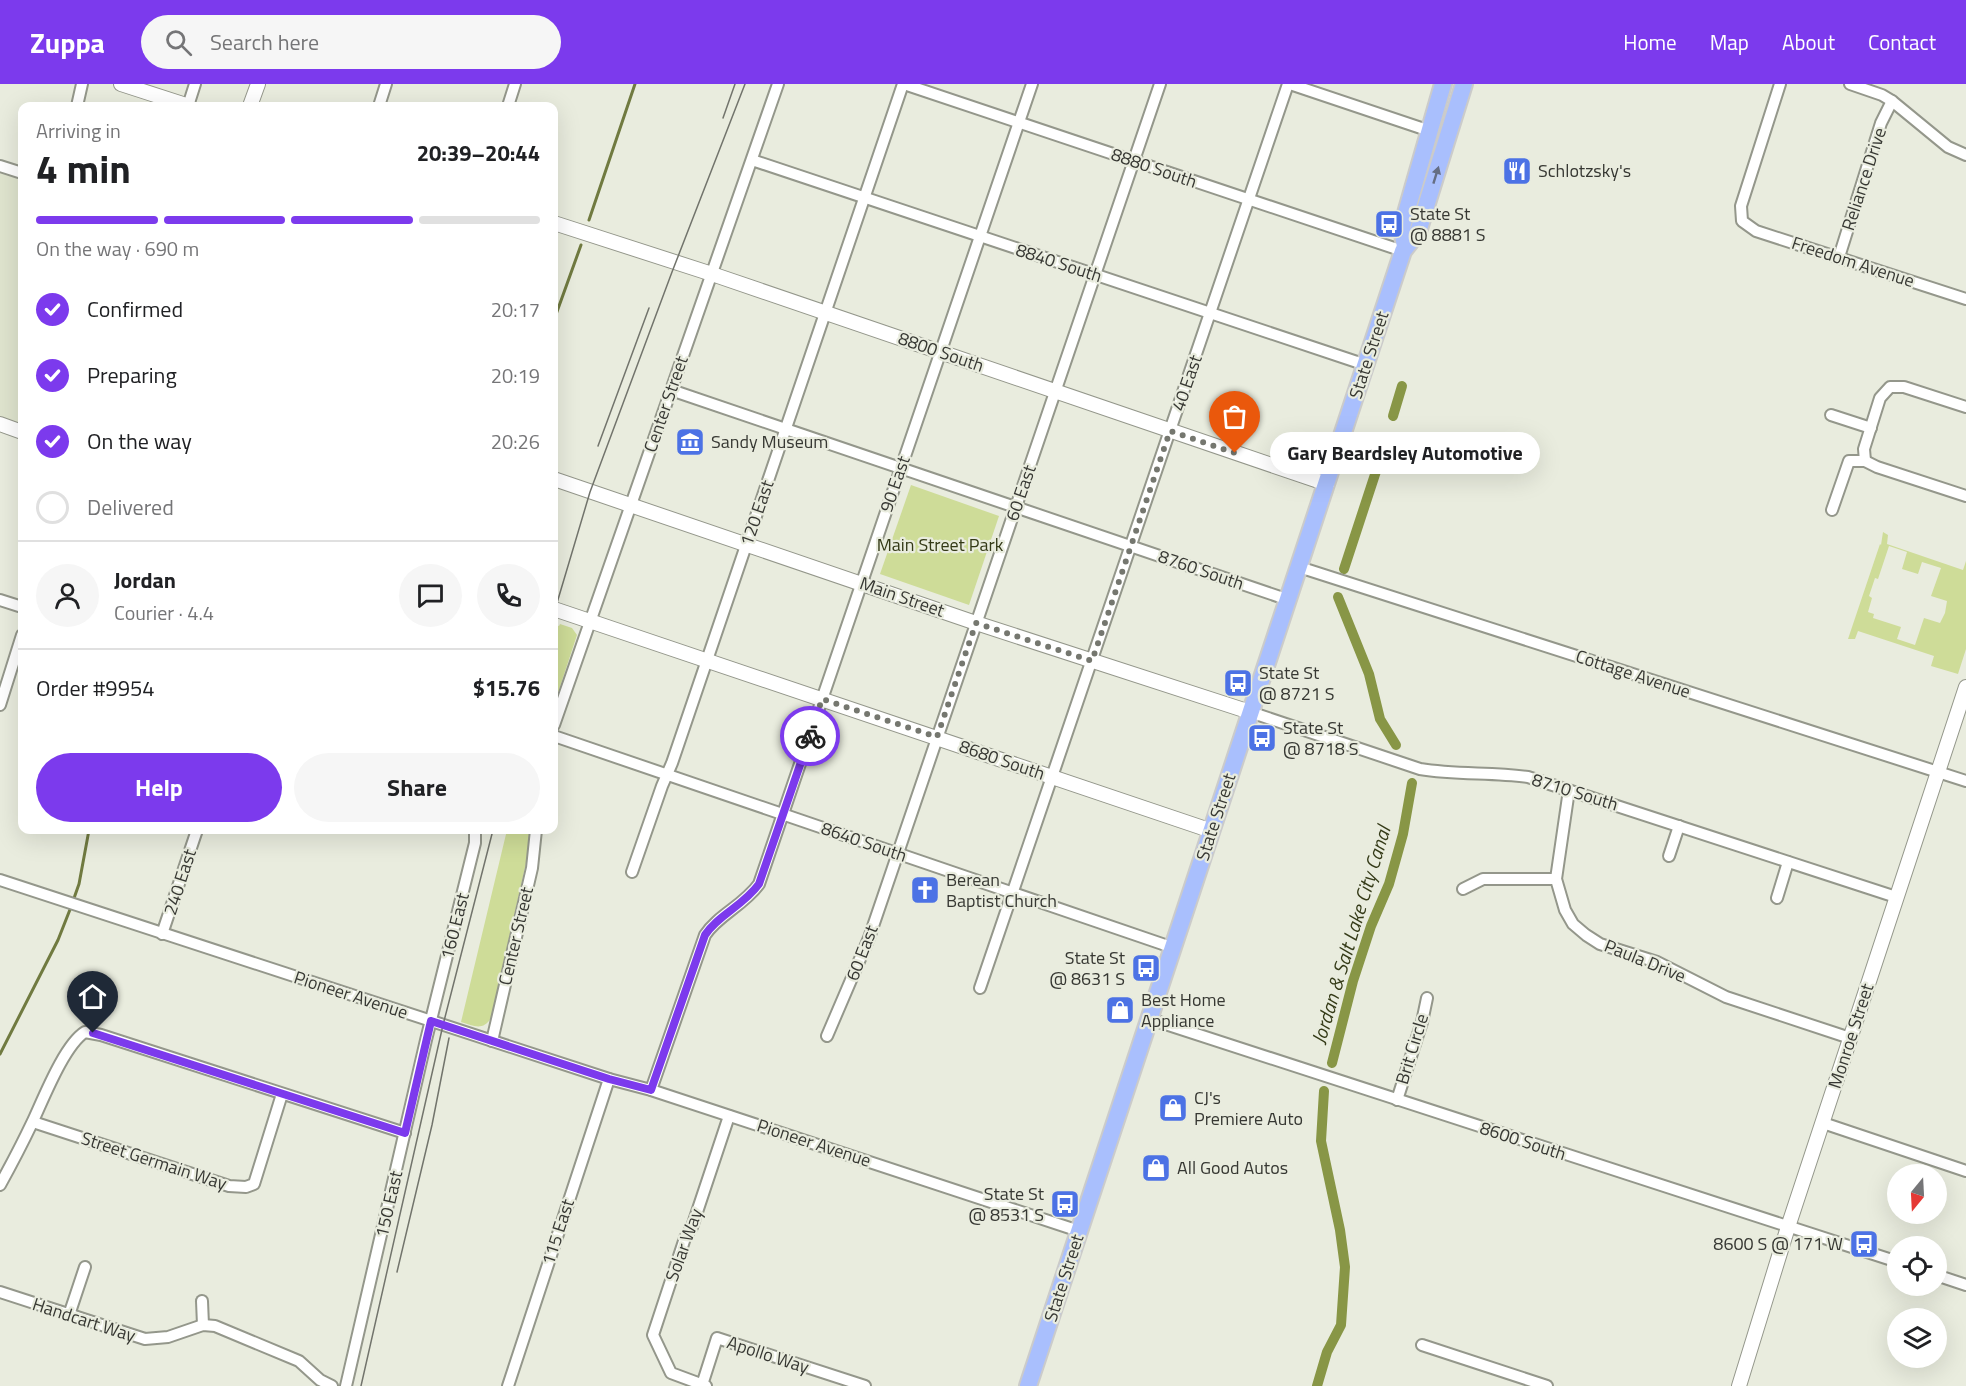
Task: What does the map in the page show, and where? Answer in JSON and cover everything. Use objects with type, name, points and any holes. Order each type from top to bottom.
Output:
[{"type":"main road","name":"State Street","points":[[1404,249],[1402,227],[1443,84]]},
{"type":"main road","name":"State Street","points":[[1028,1386],[1404,249],[1418,232],[1464,84]]},
{"type":"street","points":[[78,102],[82,84]]},
{"type":"street","points":[[121,84],[176,102]]},
{"type":"street","points":[[189,102],[195,84]]},
{"type":"street","points":[[251,102],[258,84]]},
{"type":"street","points":[[380,102],[386,84]]},
{"type":"street","points":[[509,102],[515,84]]},
{"type":"street","name":"Center Street","points":[[558,713],[778,84]]},
{"type":"street","name":"8880 South","points":[[904,84],[1249,200],[1404,249]]},
{"type":"street","name":"120 East","points":[[632,872],[668,775],[904,84]]},
{"type":"street","name":"90 East","points":[[651,1090],[705,935],[710,927],[750,897],[759,884],[1032,84]]},
{"type":"street","name":"60 East","points":[[826,1036],[869,938],[1160,84]]},
{"type":"street","points":[[1289,84],[1430,131]]},
{"type":"street","name":"40 East","points":[[980,988],[1289,84]]},
{"type":"street","name":"Freedom Avenue","points":[[1780,84],[1741,206],[1742,221],[1756,231],[1966,299]]},
{"type":"street","points":[[1850,84],[1882,95],[1892,101],[1948,147],[1966,155]]},
{"type":"street","name":"Reliance Drive","points":[[1839,258],[1881,123],[1892,101]]},
{"type":"street","name":"8840 South","points":[[752,160],[1366,365]]},
{"type":"street","points":[[0,166],[18,173]]},
{"type":"street","name":"8800 South","points":[[558,224],[712,274],[1327,484]]},
{"type":"street","points":[[1865,461],[1864,449],[1880,398],[1890,387],[1904,387],[1966,407]]},
{"type":"street","name":"8760 South","points":[[671,390],[1288,600]]},
{"type":"street","points":[[1831,415],[1871,428]]},
{"type":"street","points":[[0,424],[18,431]]},
{"type":"street","points":[[1832,510],[1848,461],[1865,461],[1966,496]]},
{"type":"street","name":"Main Street","points":[[558,480],[976,623],[1251,712]]},
{"type":"street","name":"Cottage Avenue","points":[[1299,567],[1966,782]]},
{"type":"street","points":[[0,600],[18,606]]},
{"type":"street","name":"8680 South","points":[[558,610],[1212,831]]},
{"type":"street","points":[[0,705],[18,648]]},
{"type":"street","name":"Monroe Street","points":[[1739,1386],[1788,1227],[1966,687]]},
{"type":"street","name":"8710 South","points":[[1251,712],[1420,769],[1447,774],[1497,772],[1528,777],[1896,897]]},
{"type":"street","name":"8640 South","points":[[558,737],[1174,948]]},
{"type":"street","name":"Paula Drive","points":[[1569,790],[1556,879],[1562,902],[1574,924],[1586,935],[1600,944],[1657,962],[1726,997],[1850,1038]]},
{"type":"street","points":[[1669,855],[1679,826]]},
{"type":"street","name":"240 East","points":[[162,934],[196,834]]},
{"type":"street","name":"160 East","points":[[431,1021],[475,843],[475,834]]},
{"type":"street","name":"Center Street","points":[[492,1041],[532,868],[536,834]]},
{"type":"street","points":[[1777,898],[1788,862]]},
{"type":"street","points":[[1463,889],[1483,879],[1556,879]]},
{"type":"street","name":"Pioneer Avenue","points":[[0,880],[1079,1231]]},
{"type":"street","name":"Brit Circle","points":[[1397,1100],[1422,1022],[1427,998]]},
{"type":"street","name":"8600 South","points":[[1150,1019],[1887,1258]]},
{"type":"street","name":"150 East","points":[[346,1386],[431,1021]]},
{"type":"street","points":[[0,1185],[33,1122],[45,1093],[74,1042],[85,1032],[101,1035],[405,1133]]},
{"type":"street","name":"115 East","points":[[508,1386],[609,1079]]},
{"type":"street","name":"Street Germain Way","points":[[33,1122],[229,1186],[246,1187],[254,1184],[282,1094]]},
{"type":"street","name":"Solar Way","points":[[704,1385],[671,1373],[653,1335],[729,1116]]},
{"type":"street","points":[[1823,1124],[1966,1172]]},
{"type":"street","points":[[69,1315],[85,1267]]},
{"type":"street","points":[[1947,1279],[1966,1285]]},
{"type":"street","name":"Handcart Way","points":[[0,1292],[145,1339],[168,1337],[203,1325]]},
{"type":"street","points":[[202,1301],[203,1325],[226,1329],[299,1361],[320,1380],[332,1386]]},
{"type":"street","name":"Apollo Way","points":[[704,1385],[717,1338],[865,1386]]},
{"type":"street","points":[[1422,1345],[1546,1386]]},
{"type":"shaded area","points":[[0,173],[18,179],[18,436],[0,430]]},
{"type":"green space","name":"Main Street Park","points":[[911,485],[999,516],[969,605],[880,574]]},
{"type":"green space","points":[[1883,532],[1888,535],[1887,544],[1963,570],[1966,561],[1966,649],[1958,674],[1931,666],[1934,656],[1858,631],[1855,639],[1848,639],[1881,545]],"holes":[[[1889,546],[1907,552],[1902,569],[1918,574],[1922,562],[1941,568],[1931,596],[1947,601],[1940,623],[1924,618],[1915,645],[1897,639],[1901,627],[1873,618],[1874,614],[1868,612],[1872,598],[1869,596],[1875,578],[1878,579]]]},
{"type":"green space","points":[[560,624],[572,628],[577,635],[558,693],[558,626]]},
{"type":"green space","points":[[506,834],[530,834],[526,863],[491,1018],[481,1026],[461,1022]]},
{"type":"waterway","points":[[589,220],[635,84]]},
{"type":"waterway","points":[[558,309],[581,245]]},
{"type":"waterway","name":"Jordan & Salt Lake City Canal","points":[[1393,416],[1402,386]]},
{"type":"waterway","name":"Jordan & Salt Lake City Canal","points":[[1344,569],[1384,447]]},
{"type":"waterway","name":"Jordan & Salt Lake City Canal","points":[[1338,597],[1369,674],[1380,719],[1396,745]]},
{"type":"waterway","name":"Jordan & Salt Lake City Canal","points":[[1332,1063],[1353,981],[1371,926],[1389,884],[1403,834],[1412,783]]},
{"type":"waterway","points":[[73,901],[79,884],[88,834]]},
{"type":"waterway","points":[[0,1054],[58,940],[71,907]]},
{"type":"waterway","name":"Jordan & Salt Lake City Canal","points":[[1317,1386],[1327,1352],[1341,1325],[1345,1267],[1340,1230],[1321,1141],[1324,1091]]},
{"type":"tram line","points":[[723,118],[735,84]]},
{"type":"tram line","points":[[558,600],[590,492],[745,84]]},
{"type":"tram line","points":[[598,446],[649,308]]},
{"type":"tram line","points":[[361,1386],[443,1025],[492,834]]},
{"type":"tram line","points":[[397,1272],[432,1125],[449,1038]]},
{"type":"way so far","points":[[810,736],[822,699],[937,737],[976,623],[1092,661],[1170,431],[1235,453]]},
{"type":"place","name":"Schlotzsky's","points":[[1517,171]]},
{"type":"place","name":"State St @ 8881 S","points":[[1389,224]]},
{"type":"place","name":"Sandy Museum","points":[[690,442]]},
{"type":"place","name":"Gary Beardsley Automotive","points":[[1235,453]]},
{"type":"place","name":"State St @ 8721 S","points":[[1238,683]]},
{"type":"place","name":"State St @ 8718 S","points":[[1262,738]]},
{"type":"place","name":"Berean Baptist Church","points":[[925,890]]},
{"type":"place","name":"State St @ 8631 S","points":[[1146,968]]},
{"type":"place","name":"Best Home Appliance","points":[[1120,1010]]},
{"type":"place","name":"CJ's Premiere Auto","points":[[1173,1108]]},
{"type":"place","name":"All Good Autos","points":[[1156,1168]]},
{"type":"place","name":"State St @ 8531 S","points":[[1065,1204]]},
{"type":"place","name":"8600 S @ 171 W","points":[[1864,1244]]},
{"type":"route","points":[[93,1033],[405,1133],[431,1021],[609,1079],[651,1090],[705,935],[710,927],[750,897],[759,884],[810,736]]}]
